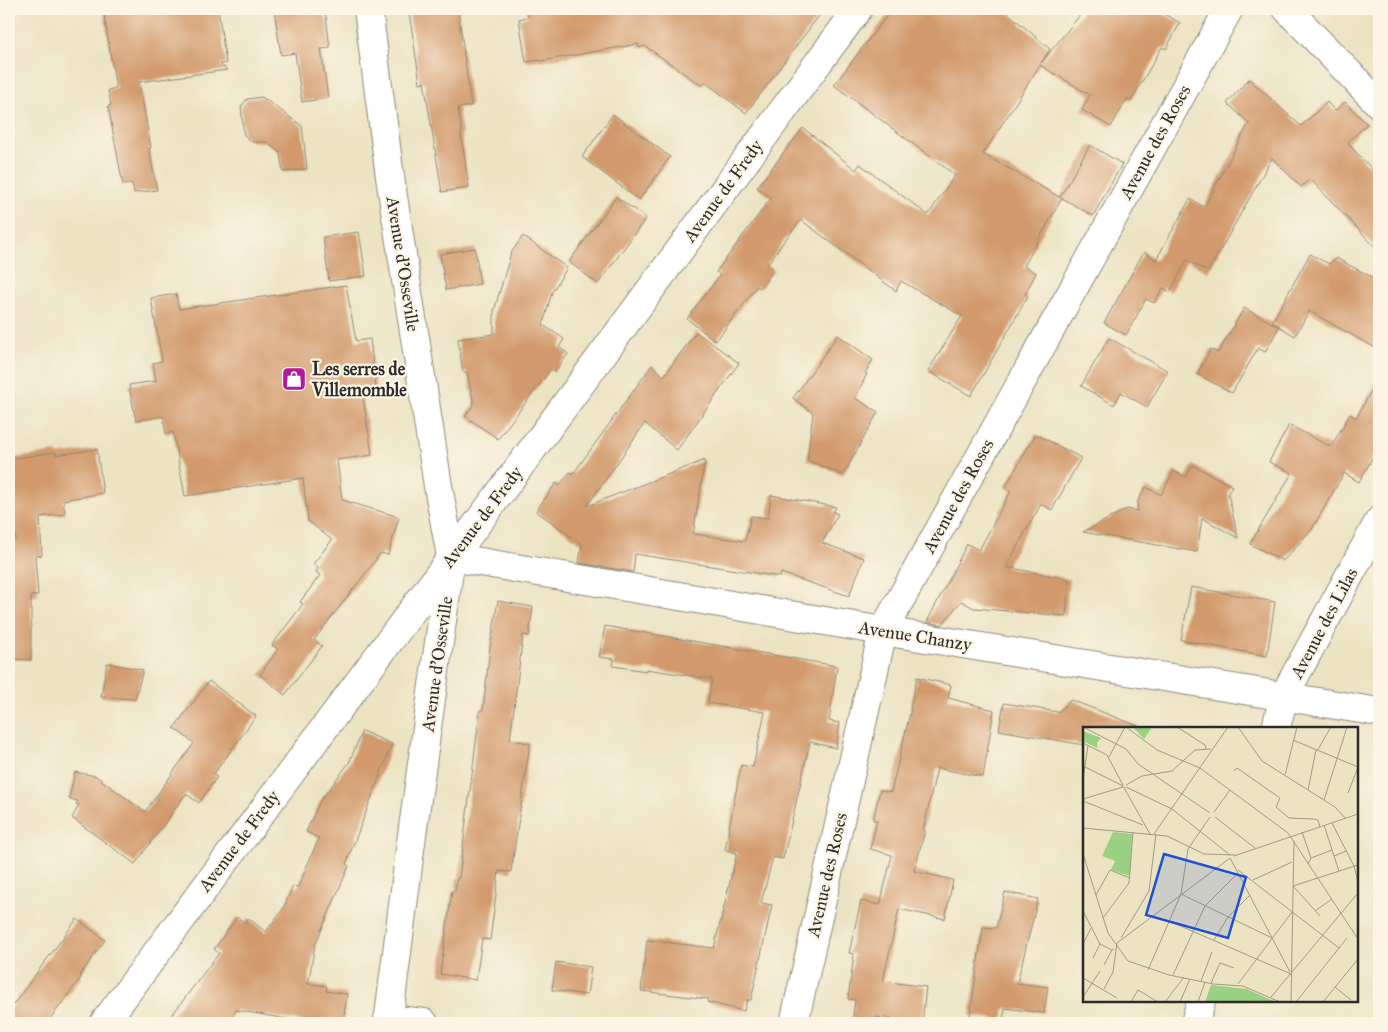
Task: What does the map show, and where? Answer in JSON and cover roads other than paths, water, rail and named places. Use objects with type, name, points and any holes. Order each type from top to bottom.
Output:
[{"type":"street","name":"Avenue d'Osseville","points":[[368,9],[380,178],[452,557],[411,842],[388,1021]]},
{"type":"street","name":"Avenue de Fredy","points":[[104,1023],[858,9]]},
{"type":"street","name":"Avenue des Roses","points":[[794,1023],[883,631],[1229,9]]},
{"type":"street","points":[[1287,9],[1379,104]]},
{"type":"street","name":"Avenue des Lilas","points":[[1276,727],[1284,696],[1379,521]]},
{"type":"street","name":"Avenue Chanzy","points":[[452,557],[883,631],[1379,712]]},
{"type":"street","points":[[1195,1023],[1201,1002]]},
{"type":"street","points":[[388,1021],[424,1023]]},
{"type":"place","name":"Les serres de Villemomble","points":[[294,379]]}]
